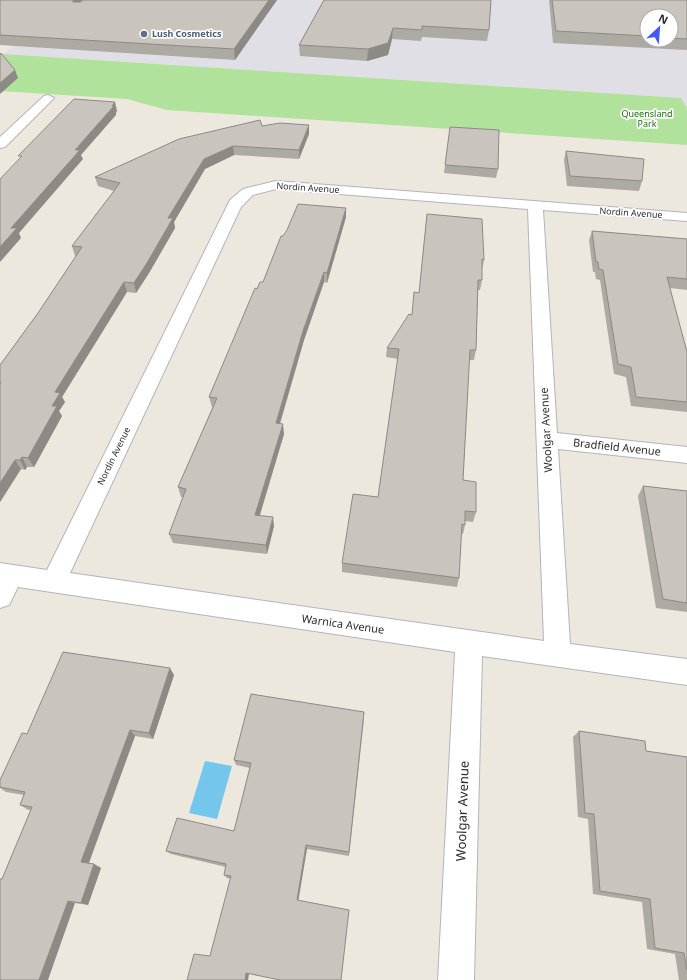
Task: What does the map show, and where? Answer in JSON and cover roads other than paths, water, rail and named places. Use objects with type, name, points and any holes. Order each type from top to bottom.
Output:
[{"type":"street","points":[[0,144],[48,98]]},
{"type":"street","name":"Nordin Avenue","points":[[54,582],[231,214],[234,203],[244,194],[261,186],[276,185],[687,217]]},
{"type":"street","name":"Woolgar Avenue","points":[[535,205],[558,655]]},
{"type":"street","name":"Bradfield Avenue","points":[[547,440],[687,455]]},
{"type":"street","name":"Warnica Avenue","points":[[4,582],[54,582],[558,655],[687,672]]},
{"type":"street","name":"Woolgar Avenue","points":[[456,980],[469,642]]},
{"type":"water","points":[[205,761],[232,766],[217,819],[189,813]]},
{"type":"place","name":"Lush Cosmetics","points":[[144,34]]},
{"type":"park label","name":"Queensland Park","points":[[647,120]]}]
